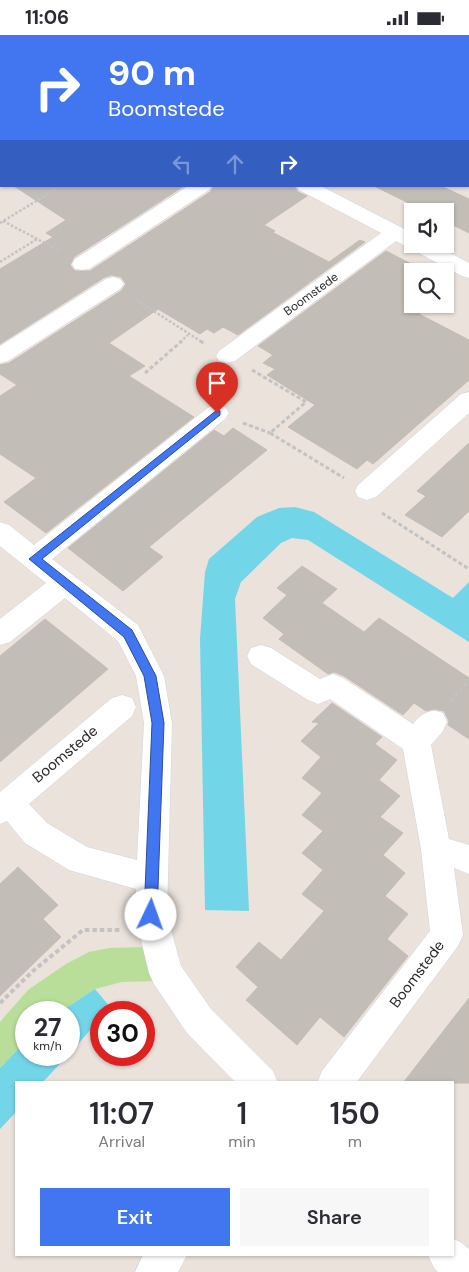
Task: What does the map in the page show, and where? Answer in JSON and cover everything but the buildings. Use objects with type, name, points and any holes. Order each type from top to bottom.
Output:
[{"type":"street","points":[[82,264],[200,187]]},
{"type":"street","name":"Boomstede","points":[[227,356],[404,236],[308,187]]},
{"type":"street","points":[[435,253],[469,271]]},
{"type":"street","points":[[0,356],[113,284]]},
{"type":"street","points":[[367,491],[469,400]]},
{"type":"street","points":[[34,559],[217,413]]},
{"type":"street","points":[[0,532],[128,633],[150,676],[158,723],[151,915],[166,973],[199,1021],[259,1081]]},
{"type":"street","points":[[0,634],[65,583]]},
{"type":"street","name":"Boomstede","points":[[261,655],[318,692],[333,686],[424,732],[447,935],[336,1081]]},
{"type":"street","name":"Boomstede","points":[[122,707],[5,806],[36,833],[80,860],[153,879]]},
{"type":"street","points":[[436,849],[469,860]]},
{"type":"street","points":[[154,1272],[167,1256]]},
{"type":"street","points":[[448,1256],[466,1272]]},
{"type":"path","points":[[1,222],[59,187]]},
{"type":"path","points":[[1,222],[38,239],[82,264]]},
{"type":"path","points":[[0,262],[38,239]]},
{"type":"path","points":[[113,284],[188,335],[306,402],[270,433],[367,491],[359,498],[468,569]]},
{"type":"path","points":[[145,373],[188,335]]},
{"type":"path","points":[[0,1003],[33,971],[84,930],[155,930]]},
{"type":"green space","points":[[144,947],[157,981],[122,982],[95,989],[77,1001],[18,1001],[28,990],[66,964],[89,952],[109,948]]},
{"type":"green space","points":[[15,1005],[15,1052],[0,1068],[0,1022]]},
{"type":"water","points":[[295,507],[314,512],[453,598],[469,582],[469,642],[308,540],[292,538],[281,543],[241,582],[235,599],[249,911],[205,910],[200,639],[205,572],[209,559],[257,517],[279,508]]},
{"type":"water","points":[[95,989],[105,1001],[90,1001],[90,1030],[80,1042],[80,1001],[77,1001]]},
{"type":"water","points":[[15,1052],[15,1066],[58,1066],[44,1081],[15,1081],[15,1113],[0,1129],[0,1068]]},
{"type":"route","points":[[151,915],[158,723],[150,676],[128,633],[34,559],[217,413]]}]
